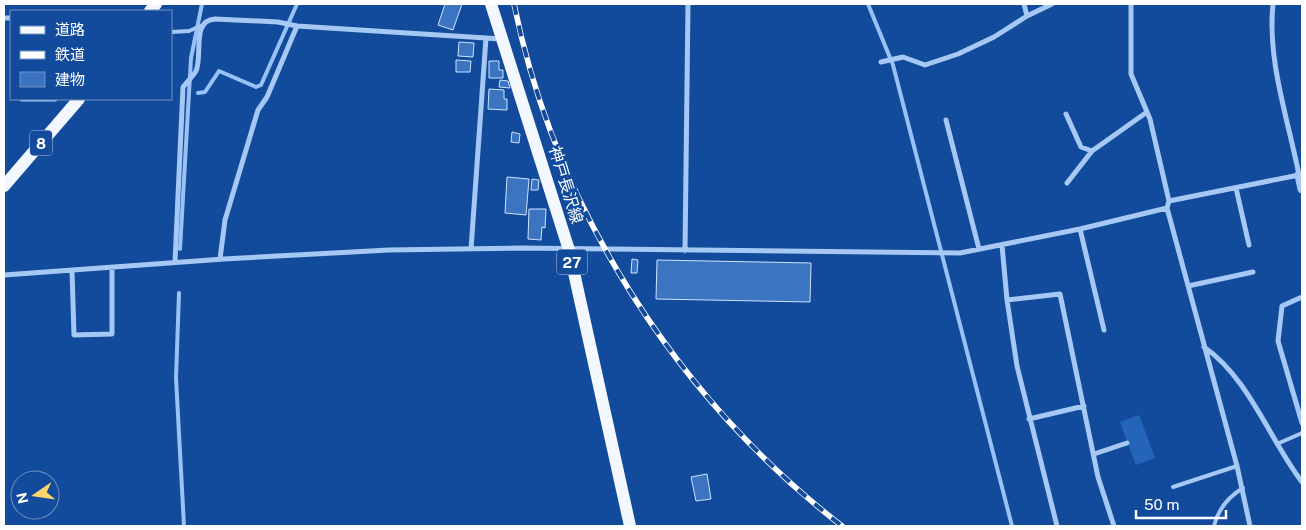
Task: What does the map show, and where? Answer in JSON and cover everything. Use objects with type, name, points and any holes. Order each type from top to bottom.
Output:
[{"type":"main road","name":"神戸長沢線","points":[[491,4],[569,250],[630,526]]},
{"type":"main road","name":"8","points":[[4,186],[78,100]]},
{"type":"street","points":[[685,251],[688,4]]},
{"type":"street","points":[[1024,4],[1027,16]]},
{"type":"street","points":[[881,62],[903,57],[925,65],[958,54],[994,37],[1027,16],[1052,4]]},
{"type":"street","points":[[1131,4],[1129,57],[1131,74],[1147,112],[1170,201],[1167,208],[1203,347],[1237,466],[1250,526]]},
{"type":"street","points":[[1274,4],[1272,22],[1274,54],[1301,174],[1302,189]]},
{"type":"street","points":[[175,262],[183,87],[197,69],[203,25],[210,19],[503,39]]},
{"type":"street","points":[[220,259],[225,220],[258,110],[267,96],[296,25]]},
{"type":"street","points":[[471,249],[486,38]]},
{"type":"street","points":[[1067,183],[1092,151],[1147,112]]},
{"type":"street","points":[[1066,114],[1082,147],[1092,151]]},
{"type":"street","points":[[946,120],[979,249]]},
{"type":"street","points":[[1170,201],[1301,174]]},
{"type":"street","points":[[1236,188],[1249,245]]},
{"type":"street","points":[[4,275],[220,259],[389,250],[951,253],[1080,229],[1167,208]]},
{"type":"street","points":[[1080,229],[1104,330]]},
{"type":"street","points":[[1002,245],[1006,300],[1017,366],[1057,526]]},
{"type":"street","points":[[72,270],[74,335],[112,334],[112,267]]},
{"type":"street","points":[[1188,286],[1253,272]]},
{"type":"street","points":[[1006,300],[1060,294],[1094,454],[1114,526]]},
{"type":"street","points":[[1302,297],[1282,306],[1278,341],[1302,423]]},
{"type":"street","points":[[1203,347],[1218,357],[1233,373],[1302,482]]},
{"type":"street","points":[[1029,419],[1084,406]]},
{"type":"street","points":[[1094,454],[1128,443]]},
{"type":"lane","points":[[172,32],[189,32],[203,25]]},
{"type":"lane","points":[[1277,444],[1302,433]]},
{"type":"lane","points":[[1173,487],[1237,466]]},
{"type":"lane","points":[[1214,526],[1224,505],[1232,494],[1242,488]]},
{"type":"shaded area","points":[[1139,415],[1155,458],[1136,465],[1120,422]]},
{"type":"building","points":[[445,4],[462,4],[453,30],[438,25]]},
{"type":"building","points":[[459,42],[474,43],[473,57],[458,56]]},
{"type":"building","points":[[456,60],[471,61],[470,72],[456,72]]},
{"type":"building","points":[[489,61],[499,61],[499,70],[503,70],[503,78],[489,78]]},
{"type":"building","points":[[500,80],[508,81],[510,88],[499,87]]},
{"type":"building","points":[[489,89],[504,90],[504,99],[507,99],[507,110],[488,109]]},
{"type":"building","points":[[512,132],[520,134],[519,143],[511,142]]},
{"type":"building","points":[[507,177],[529,179],[526,215],[505,213]]},
{"type":"building","points":[[532,179],[539,180],[538,190],[531,190]]},
{"type":"building","points":[[529,209],[546,209],[545,228],[542,227],[541,240],[528,239]]},
{"type":"building","points":[[632,259],[638,260],[637,273],[631,273]]},
{"type":"building","points":[[657,260],[811,263],[810,302],[656,299]]},
{"type":"building","points":[[707,474],[711,499],[696,501],[691,477]]},
{"type":"waterway","points":[[180,249],[191,58],[202,4]]},
{"type":"waterway","points":[[198,93],[205,92],[219,71],[256,87],[261,85],[297,4]]},
{"type":"waterway","points":[[868,4],[893,65],[1012,526]]},
{"type":"waterway","points":[[179,293],[176,378],[184,526]]},
{"type":"railway","points":[[514,4],[533,80],[560,154],[593,226],[632,294],[677,359],[727,419],[782,475],[842,526]]}]
